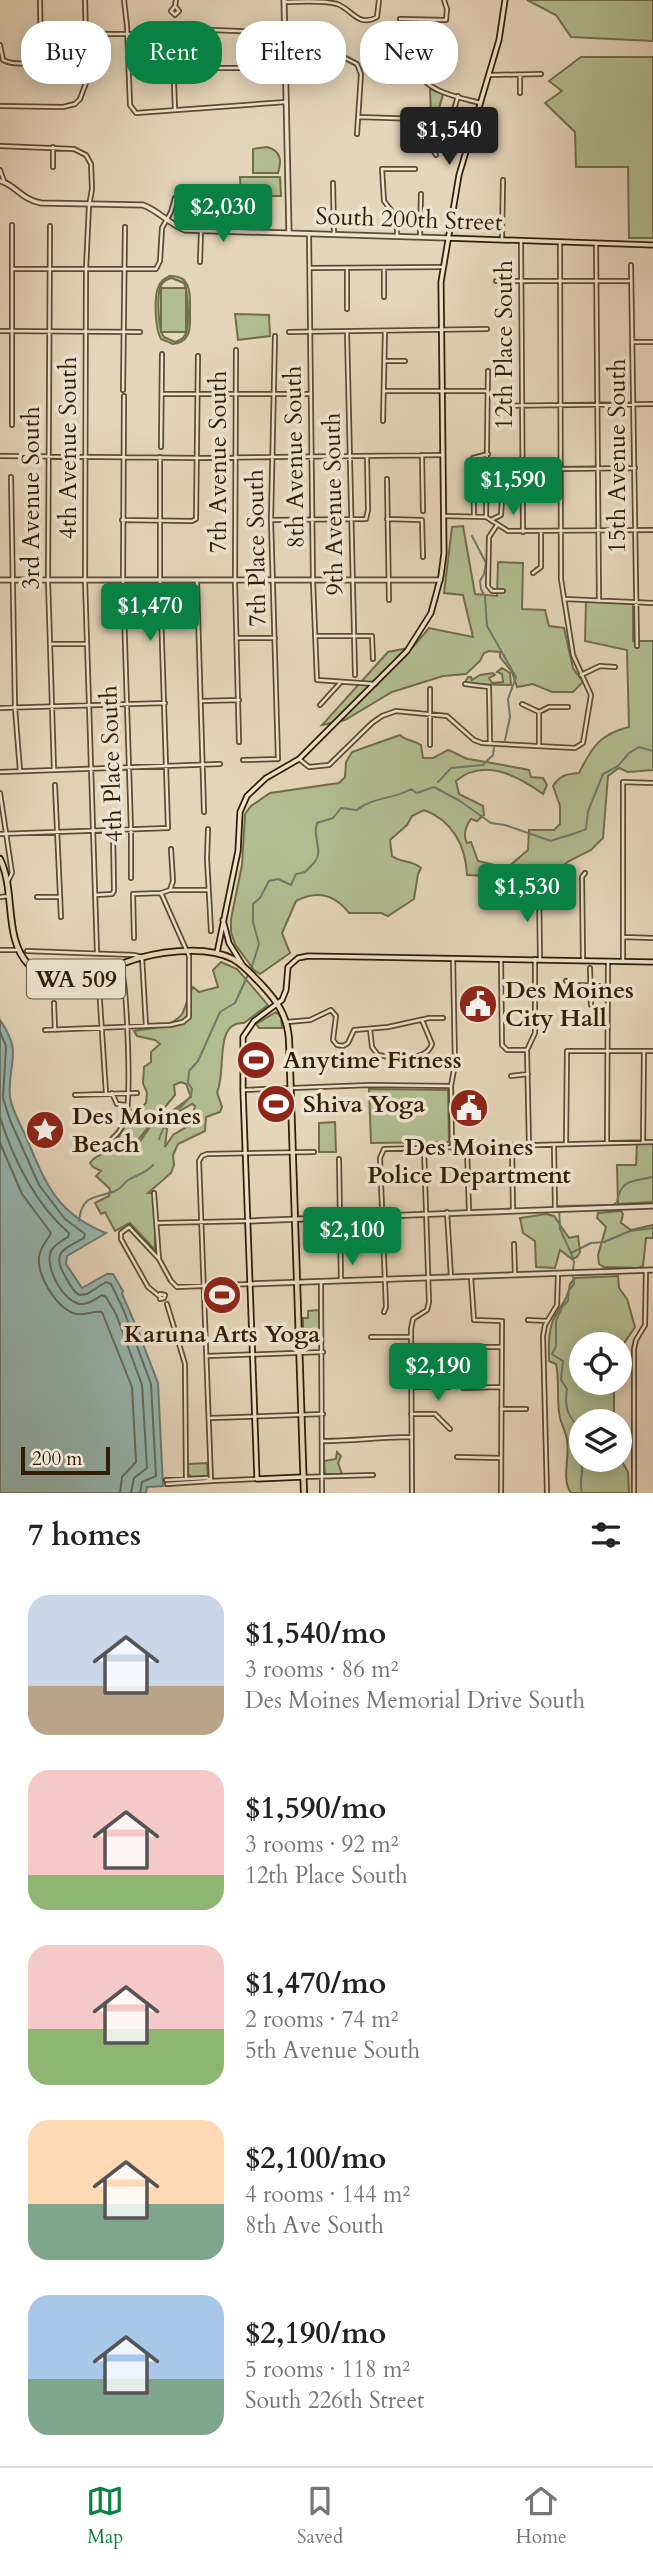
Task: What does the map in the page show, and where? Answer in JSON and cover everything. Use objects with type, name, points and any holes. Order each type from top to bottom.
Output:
[{"type":"main road","points":[[217,953],[238,850],[239,819],[243,802],[260,783],[299,760],[407,651],[425,626],[440,580],[443,565],[440,330],[443,267],[459,176],[503,23],[506,0]]},
{"type":"main road","points":[[285,1],[285,21]]},
{"type":"main road","points":[[286,84],[289,233]]},
{"type":"main road","name":"South 200th Street","points":[[2,181],[34,202],[89,206],[143,205],[185,230],[653,245]]},
{"type":"main road","points":[[0,580],[440,580]]},
{"type":"main road","name":"WA 509","points":[[0,859],[8,881],[19,950],[38,972],[60,980],[83,978],[142,957],[187,951],[217,953],[244,966],[278,1004],[287,1022],[304,1493]]},
{"type":"main road","points":[[224,911],[225,934],[244,966]]},
{"type":"main road","points":[[303,1477],[257,1479],[243,1090],[243,1041],[248,1028],[278,1004],[286,993],[287,970],[295,960],[304,956],[653,962]]},
{"type":"main road","points":[[248,1221],[653,1206]]},
{"type":"main road","points":[[250,1284],[653,1270]]},
{"type":"street","points":[[0,45],[2,57],[9,62],[38,61],[42,54],[40,0]]},
{"type":"street","points":[[85,0],[85,21]]},
{"type":"street","points":[[124,0],[127,21]]},
{"type":"street","points":[[175,6],[176,0]]},
{"type":"street","points":[[285,1],[333,3],[358,19],[372,20],[377,17],[379,0]]},
{"type":"street","points":[[400,19],[447,20],[444,0]]},
{"type":"street","points":[[346,58],[359,68],[357,134]]},
{"type":"street","points":[[489,75],[541,74]]},
{"type":"street","points":[[520,75],[520,93]]},
{"type":"street","points":[[0,106],[63,107],[75,104],[86,84]]},
{"type":"street","points":[[129,84],[130,105],[139,115],[175,109],[286,102]]},
{"type":"street","points":[[174,84],[175,109]]},
{"type":"street","points":[[430,84],[480,103]]},
{"type":"street","points":[[358,117],[451,120],[458,96]]},
{"type":"street","points":[[436,155],[431,146],[436,143],[468,145]]},
{"type":"street","points":[[0,146],[53,147],[53,167]]},
{"type":"street","name":"4th Avenue South","points":[[53,147],[74,149],[86,155],[92,173],[86,269],[85,580],[97,953]]},
{"type":"street","points":[[397,236],[397,218],[384,201],[382,169],[415,169]]},
{"type":"street","points":[[0,170],[2,181]]},
{"type":"street","points":[[502,240],[503,180]]},
{"type":"street","points":[[333,183],[334,234]]},
{"type":"street","points":[[420,237],[421,194]]},
{"type":"street","points":[[12,269],[158,267],[160,233],[175,198]]},
{"type":"street","points":[[12,225],[12,425]]},
{"type":"street","name":"3rd Avenue South","points":[[50,226],[48,580],[54,769]]},
{"type":"street","points":[[123,390],[125,226]]},
{"type":"street","points":[[200,262],[201,231]]},
{"type":"street","name":"8th Avenue South","points":[[309,233],[313,582],[317,680],[341,682]]},
{"type":"street","name":"12th Place South","points":[[521,241],[523,532]]},
{"type":"street","points":[[299,760],[309,767],[329,765],[372,723],[389,713],[447,716],[474,740],[491,744],[581,746],[591,695],[570,643],[561,579],[559,242]]},
{"type":"street","points":[[596,243],[599,601]]},
{"type":"street","name":"15th Avenue South","points":[[631,265],[637,646]]},
{"type":"street","points":[[310,268],[443,267]]},
{"type":"street","points":[[347,268],[347,309]]},
{"type":"street","points":[[384,268],[384,297]]},
{"type":"street","points":[[496,281],[631,282]]},
{"type":"street","points":[[289,332],[486,329]]},
{"type":"street","points":[[0,331],[140,332]]},
{"type":"street","points":[[383,421],[385,331]]},
{"type":"street","name":"9th Avenue South","points":[[347,332],[355,675]]},
{"type":"street","name":"7th Place South","points":[[243,760],[278,759],[271,520],[275,336]]},
{"type":"street","points":[[634,342],[653,342]]},
{"type":"street","name":"7th Avenue South","points":[[236,350],[234,582],[239,742]]},
{"type":"street","points":[[161,447],[162,354]]},
{"type":"street","points":[[122,520],[192,521],[197,516],[198,355]]},
{"type":"street","points":[[385,361],[405,361]]},
{"type":"street","points":[[486,517],[488,371]]},
{"type":"street","points":[[385,391],[488,391]]},
{"type":"street","points":[[162,394],[311,394]]},
{"type":"street","name":"4th Place South","points":[[124,397],[122,520],[131,878]]},
{"type":"street","points":[[498,407],[653,404]]},
{"type":"street","points":[[474,516],[473,458],[488,454]]},
{"type":"street","points":[[422,455],[424,511]]},
{"type":"street","points":[[0,456],[442,455]]},
{"type":"street","points":[[271,520],[363,520],[368,517],[368,456]]},
{"type":"street","points":[[0,834],[168,828],[160,581],[160,457]]},
{"type":"street","points":[[560,469],[635,468]]},
{"type":"street","points":[[11,477],[15,708],[20,771]]},
{"type":"street","points":[[387,479],[389,600]]},
{"type":"street","points":[[491,520],[492,517],[501,515],[502,499]]},
{"type":"street","points":[[443,516],[486,517],[505,531],[653,530]]},
{"type":"street","points":[[387,519],[422,520],[422,557]]},
{"type":"street","points":[[497,525],[489,537],[488,586],[492,592],[503,592]]},
{"type":"street","points":[[533,573],[541,567],[541,532]]},
{"type":"street","points":[[197,582],[204,812]]},
{"type":"street","points":[[565,598],[653,603]]},
{"type":"street","points":[[315,636],[372,636],[373,659]]},
{"type":"street","points":[[237,638],[275,638]]},
{"type":"street","points":[[50,644],[87,644]]},
{"type":"street","points":[[581,675],[600,666],[615,667]]},
{"type":"street","points":[[320,705],[341,682],[375,684]]},
{"type":"street","points":[[465,684],[489,687],[491,744]]},
{"type":"street","points":[[430,689],[430,745]]},
{"type":"street","points":[[201,701],[239,700]]},
{"type":"street","points":[[0,708],[165,703]]},
{"type":"street","points":[[522,704],[539,712]]},
{"type":"street","points":[[539,712],[549,707],[568,707]]},
{"type":"street","points":[[539,712],[539,746]]},
{"type":"street","points":[[0,772],[220,764]]},
{"type":"street","points":[[623,961],[623,782],[653,783]]},
{"type":"street","points":[[55,785],[61,917]]},
{"type":"street","points":[[0,793],[12,873],[8,881]]},
{"type":"street","points":[[95,895],[112,894],[115,888],[113,830]]},
{"type":"street","points":[[208,830],[211,931]]},
{"type":"street","points":[[170,890],[173,881],[172,849]]},
{"type":"street","points":[[583,960],[582,877],[585,873]]},
{"type":"street","points":[[529,1146],[527,1050],[535,1032],[539,888]]},
{"type":"street","points":[[134,938],[133,894],[208,890]]},
{"type":"street","points":[[45,1030],[146,1027],[176,1024],[189,1017],[190,957],[160,893]]},
{"type":"street","points":[[0,897],[10,896]]},
{"type":"street","points":[[37,897],[60,897]]},
{"type":"street","points":[[623,937],[653,938]]},
{"type":"street","points":[[0,950],[19,950]]},
{"type":"street","points":[[27,951],[142,957],[146,1027]]},
{"type":"street","points":[[452,1147],[451,1086],[455,1064],[453,958]]},
{"type":"street","points":[[501,959],[502,1045],[508,1050],[527,1050]]},
{"type":"street","points":[[607,1143],[608,961]]},
{"type":"street","points":[[101,1148],[120,1130],[126,1116],[126,1027],[121,964]]},
{"type":"street","points":[[590,968],[591,1005]]},
{"type":"street","points":[[566,981],[572,985],[608,986]]},
{"type":"street","points":[[99,987],[107,1093]]},
{"type":"street","points":[[54,1003],[55,1030]]},
{"type":"street","points":[[287,1022],[310,1020],[331,1010],[336,1016],[333,1040],[340,1046],[347,1044],[354,1030],[443,1018]]},
{"type":"street","points":[[370,1029],[372,1047],[378,1055],[415,1058],[425,1054],[432,1044],[422,1020]]},
{"type":"street","points":[[643,1142],[644,1051]]},
{"type":"street","points":[[566,1144],[566,1052],[653,1051]]},
{"type":"street","points":[[511,1076],[528,1074]]},
{"type":"street","points":[[243,1090],[370,1085],[451,1086]]},
{"type":"street","points":[[112,1093],[117,1104],[127,1105]]},
{"type":"street","points":[[75,1095],[138,1093]]},
{"type":"street","points":[[384,1312],[382,1151],[387,1148],[653,1142]]},
{"type":"street","points":[[554,1145],[555,1208]]},
{"type":"street","points":[[512,1146],[513,1210]]},
{"type":"street","points":[[467,1147],[470,1212]]},
{"type":"street","points":[[412,1493],[411,1337],[413,1320],[428,1306],[424,1148]]},
{"type":"street","points":[[211,1481],[200,1158],[207,1154],[314,1152]]},
{"type":"street","points":[[339,1159],[341,1280]]},
{"type":"street","points":[[154,1193],[159,1259]]},
{"type":"street","points":[[447,1212],[451,1277]]},
{"type":"street","points":[[157,1223],[248,1221]]},
{"type":"street","points":[[159,1296],[148,1287],[121,1239],[121,1233],[129,1227],[159,1259],[176,1286],[250,1284]]},
{"type":"street","points":[[514,1244],[514,1275]]},
{"type":"street","points":[[634,1493],[634,1349],[645,1325],[646,1270]]},
{"type":"street","points":[[547,1493],[543,1336],[547,1321],[558,1305],[558,1274]]},
{"type":"street","points":[[471,1277],[474,1320],[502,1321],[501,1493]]},
{"type":"street","points":[[321,1281],[323,1493]]},
{"type":"street","points":[[167,1304],[185,1364],[184,1481]]},
{"type":"street","points":[[528,1320],[547,1321]]},
{"type":"street","points":[[372,1337],[411,1337]]},
{"type":"street","points":[[479,1347],[501,1347]]},
{"type":"street","points":[[207,1356],[323,1352]]},
{"type":"street","points":[[411,1387],[449,1387]]},
{"type":"street","points":[[463,1388],[502,1387]]},
{"type":"street","points":[[501,1409],[526,1409]]},
{"type":"street","points":[[210,1418],[323,1414]]},
{"type":"street","points":[[411,1414],[435,1414],[450,1429]]},
{"type":"street","points":[[323,1441],[412,1437]]},
{"type":"street","points":[[457,1457],[501,1458]]},
{"type":"street","points":[[303,1477],[373,1475]]},
{"type":"street","points":[[167,1482],[257,1479]]},
{"type":"green space","points":[[527,0],[653,0],[653,41],[571,37],[556,15]]},
{"type":"green space","points":[[581,57],[653,57],[653,238],[629,238],[628,167],[576,167],[575,132],[545,103],[562,91],[549,81]]},
{"type":"green space","points":[[430,89],[443,94],[437,116],[431,116]]},
{"type":"green space","points":[[267,147],[279,157],[278,173],[253,173],[253,149]]},
{"type":"green space","points":[[240,177],[280,177],[281,196],[241,196]]},
{"type":"green space","points":[[170,276],[183,279],[190,294],[189,331],[183,341],[173,344],[161,339],[156,314],[158,288],[161,282]],"holes":[[[172,278],[184,283],[188,325],[184,337],[175,342],[164,337],[162,333],[158,302],[160,288],[166,280]]]},
{"type":"green space","points":[[161,288],[186,288],[186,332],[161,332]]},
{"type":"green space","points":[[235,314],[269,315],[270,336],[238,340]]},
{"type":"green space","points":[[463,526],[475,594],[497,596],[498,562],[523,563],[522,609],[545,610],[549,626],[564,628],[573,668],[583,682],[573,692],[552,692],[533,684],[517,687],[512,672],[500,657],[500,652],[489,651],[484,653],[480,661],[466,674],[443,676],[392,692],[345,720],[322,725],[388,652],[413,647],[429,628],[473,637],[463,595],[444,593],[452,527]]},
{"type":"green space","points":[[165,585],[194,586],[195,613],[166,613]]},
{"type":"green space","points":[[586,600],[633,602],[633,641],[653,641],[653,770],[628,772],[619,768],[608,776],[603,838],[591,850],[569,861],[552,874],[506,877],[467,875],[464,854],[456,835],[442,820],[424,810],[412,816],[407,825],[390,840],[392,856],[421,868],[414,899],[388,916],[381,913],[349,913],[338,902],[325,896],[311,896],[296,901],[282,933],[290,953],[260,974],[254,970],[235,944],[231,932],[231,919],[242,865],[245,814],[251,806],[270,793],[339,783],[345,777],[346,762],[352,752],[400,735],[421,745],[423,758],[433,758],[448,750],[468,759],[529,770],[531,777],[543,778],[547,785],[543,794],[512,776],[489,770],[478,770],[456,781],[459,794],[483,806],[484,815],[477,821],[471,819],[465,833],[467,843],[471,842],[478,861],[507,868],[528,850],[529,830],[554,830],[560,824],[560,806],[553,786],[564,776],[579,773],[593,749],[604,738],[629,727],[627,650],[585,641]]},
{"type":"green space","points":[[502,668],[510,673],[511,685],[465,682],[468,677],[472,680],[480,675],[493,673],[495,675],[489,678],[492,683],[503,682],[502,674],[497,672]]},
{"type":"green space","points":[[221,962],[237,969],[268,1005],[244,1023],[234,1025],[228,1030],[224,1039],[217,1092],[222,1107],[220,1112],[206,1117],[205,1131],[178,1144],[173,1155],[171,1173],[148,1193],[154,1193],[157,1223],[155,1250],[130,1223],[115,1231],[105,1212],[101,1214],[95,1203],[109,1196],[110,1189],[96,1176],[101,1171],[90,1163],[116,1141],[131,1110],[140,1109],[146,1103],[144,1067],[151,1062],[151,1052],[160,1044],[155,1040],[137,1036],[134,1031],[160,1027],[177,1019],[183,1012],[193,987],[199,992],[218,987],[213,970]],"holes":[[[181,1082],[186,1084],[191,1097],[166,1113],[163,1120],[166,1122],[192,1104],[195,1106],[191,1124],[173,1135],[165,1147],[167,1129],[155,1120],[136,1147],[128,1152],[175,1095],[174,1085]]]},
{"type":"green space","points":[[276,1012],[281,1017],[282,1028],[259,1028],[256,1024]]},
{"type":"green space","points":[[369,1089],[448,1090],[449,1142],[371,1143]]},
{"type":"green space","points":[[335,1122],[336,1152],[319,1152],[319,1123]]},
{"type":"green space","points":[[637,1144],[653,1144],[653,1202],[618,1204],[617,1165],[636,1165]]},
{"type":"green space","points":[[621,1211],[621,1223],[631,1230],[653,1225],[653,1238],[646,1238],[643,1266],[638,1268],[604,1267],[599,1264],[598,1255],[606,1227],[597,1218],[598,1213]]},
{"type":"green space","points":[[546,1214],[554,1216],[569,1238],[578,1236],[580,1252],[577,1257],[572,1259],[560,1250],[555,1268],[536,1267],[535,1241],[523,1233],[520,1218]]},
{"type":"green space","points":[[618,1276],[619,1288],[627,1299],[635,1327],[632,1332],[569,1332],[569,1395],[614,1395],[614,1409],[569,1409],[569,1472],[628,1472],[629,1493],[571,1493],[568,1487],[568,1447],[559,1411],[556,1364],[549,1361],[549,1340],[553,1320],[575,1278]]},
{"type":"green space","points":[[319,1310],[320,1333],[303,1334],[303,1318],[308,1318],[308,1311]]},
{"type":"green space","points":[[337,1452],[341,1456],[338,1463],[342,1474],[325,1474],[324,1461],[336,1459]]},
{"type":"green space","points":[[207,1463],[208,1476],[192,1477],[188,1474],[188,1464]]},
{"type":"water","points":[[0,1020],[13,1050],[11,1102],[40,1169],[64,1206],[89,1225],[106,1233],[67,1256],[66,1264],[82,1288],[107,1274],[113,1274],[123,1291],[140,1335],[145,1335],[145,1338],[141,1339],[158,1383],[163,1486],[147,1487],[146,1493],[0,1493]]},
{"type":"waterway","points":[[472,536],[486,563],[480,581],[485,597],[487,626],[516,677],[508,699],[510,717],[505,740]]},
{"type":"waterway","points":[[159,1139],[168,1116],[191,1096],[189,1071],[198,1061],[220,1012],[235,1003],[252,966],[259,944],[253,922],[253,904],[260,898],[269,881],[278,879],[291,885],[296,874],[303,873],[316,861],[317,823],[333,818],[341,808],[357,810],[411,789],[417,793],[434,787],[491,823],[505,825],[551,841],[586,829],[588,811],[603,774],[618,766],[629,753],[639,747],[653,751]]},
{"type":"waterway","points":[[438,782],[451,768],[483,765],[493,755],[494,748]]},
{"type":"waterway","points":[[79,1221],[87,1201],[117,1190],[153,1165]]},
{"type":"waterway","points":[[571,1253],[560,1229],[559,1206],[613,1205],[629,1182],[653,1177]]},
{"type":"waterway","points":[[573,1270],[571,1253],[591,1243],[604,1242],[630,1231],[653,1228]]},
{"type":"waterway","points":[[569,1413],[567,1389],[561,1380],[563,1361],[552,1354],[556,1346],[556,1321],[568,1301],[569,1290],[574,1284],[573,1277]]},
{"type":"waterway","points":[[582,1472],[582,1493]]},
{"type":"place","name":"Des Moines City Hall","points":[[478,1004]]},
{"type":"place","name":"Anytime Fitness","points":[[256,1060]]},
{"type":"place","name":"Shiva Yoga","points":[[276,1104]]},
{"type":"place","name":"Des Moines Police Department","points":[[469,1108]]},
{"type":"place","name":"Des Moines Beach","points":[[45,1130]]},
{"type":"place","name":"Karuna Arts Yoga","points":[[222,1295]]}]
